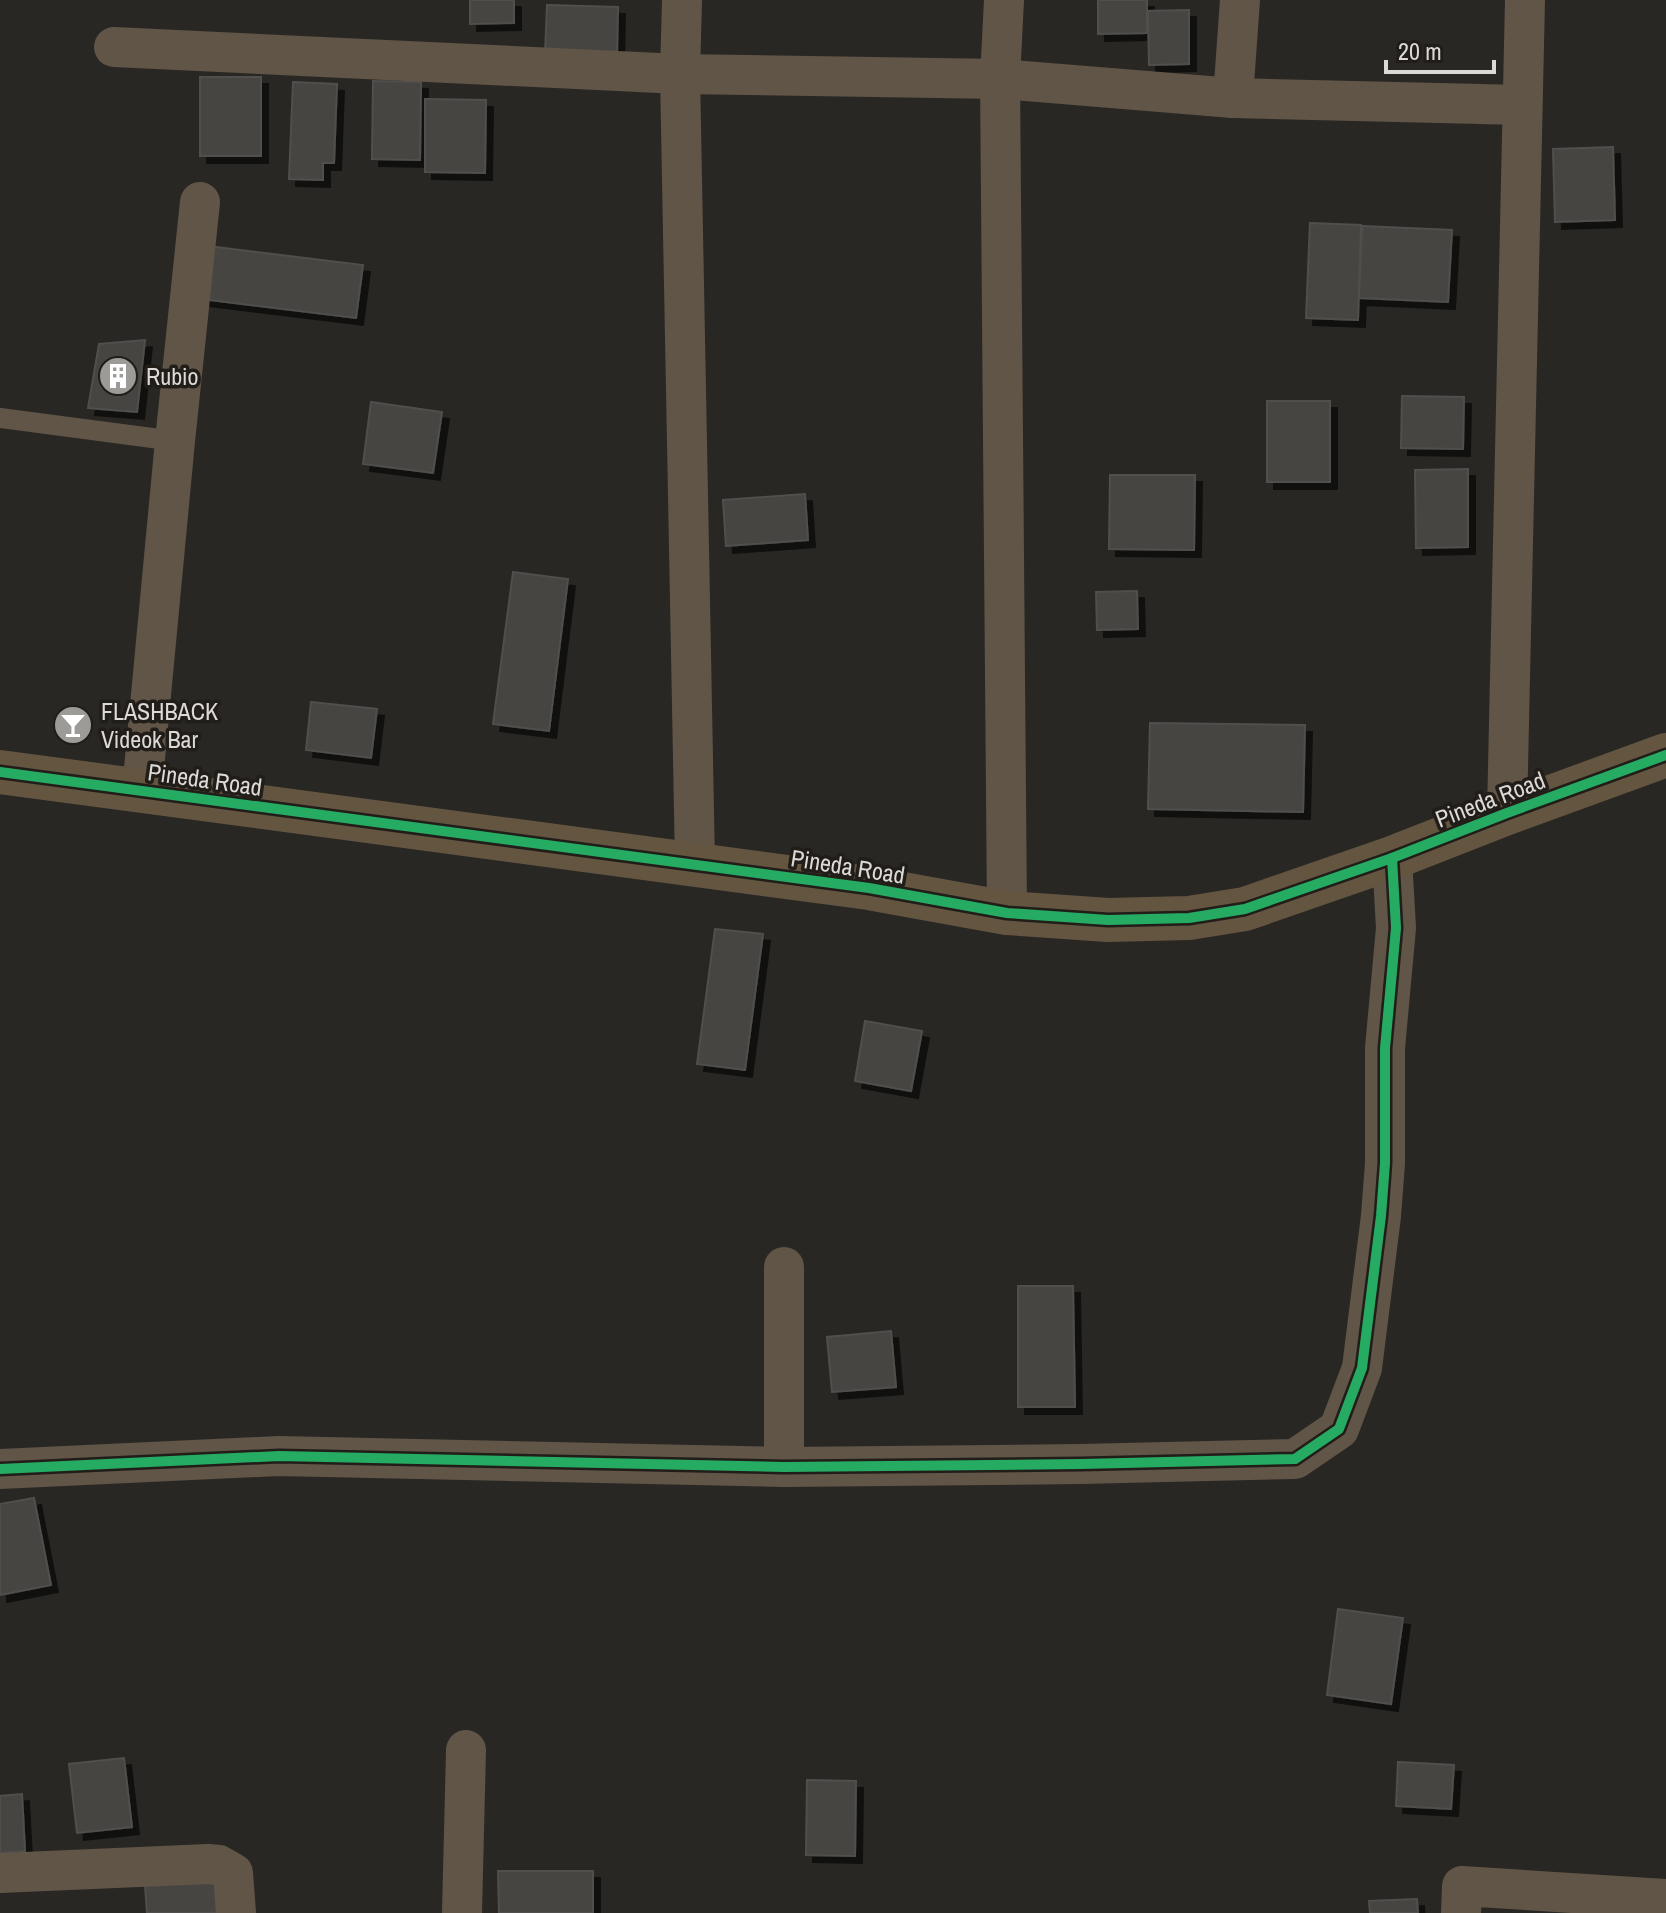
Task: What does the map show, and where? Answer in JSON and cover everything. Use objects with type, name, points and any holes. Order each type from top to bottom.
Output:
[{"type":"street","points":[[682,0],[680,74],[695,864]]},
{"type":"street","points":[[1004,0],[1000,79],[1007,913]]},
{"type":"street","points":[[1233,98],[1240,0]]},
{"type":"street","points":[[1507,813],[1525,0]]},
{"type":"street","points":[[114,47],[680,74],[1000,79],[1233,98],[1522,105]]},
{"type":"street","points":[[142,790],[200,202]]},
{"type":"street","name":"Pineda Road","points":[[0,772],[869,888],[1007,913],[1108,920],[1189,918],[1245,909],[1392,858],[1666,755]]},
{"type":"street","points":[[0,1469],[279,1456],[784,1467],[1295,1459],[1339,1429],[1362,1368],[1385,1163],[1385,1048],[1396,928],[1392,858]]},
{"type":"street","points":[[784,1267],[784,1467]]},
{"type":"street","points":[[462,1913],[466,1750]]},
{"type":"street","points":[[0,1873],[219,1865],[233,1873],[236,1913]]},
{"type":"street","points":[[1461,1913],[1462,1886],[1666,1899]]},
{"type":"lane","points":[[0,418],[175,441]]},
{"type":"building","points":[[470,0],[514,0],[514,23],[470,24]]},
{"type":"building","points":[[1098,0],[1147,0],[1147,33],[1098,34]]},
{"type":"building","points":[[547,5],[618,7],[617,55],[545,54]]},
{"type":"building","points":[[1189,10],[1189,64],[1149,65],[1148,11]]},
{"type":"building","points":[[200,77],[261,77],[261,156],[200,156]]},
{"type":"building","points":[[373,81],[421,82],[420,160],[372,159]]},
{"type":"building","points":[[293,82],[337,84],[334,163],[323,163],[323,180],[289,179]]},
{"type":"building","points":[[425,99],[486,100],[485,173],[425,172]]},
{"type":"building","points":[[1613,147],[1615,220],[1555,222],[1553,149]]},
{"type":"building","points":[[1310,223],[1361,225],[1358,320],[1306,318]]},
{"type":"building","points":[[1362,226],[1452,230],[1448,302],[1359,298]]},
{"type":"building","points":[[208,246],[363,265],[356,318],[201,299]]},
{"type":"building","name":"Rubio","points":[[145,340],[137,412],[88,408],[99,344]]},
{"type":"building","points":[[1402,396],[1464,397],[1463,449],[1401,448]]},
{"type":"building","points":[[1267,401],[1330,401],[1330,482],[1267,482]]},
{"type":"building","points":[[371,402],[442,412],[433,473],[363,464]]},
{"type":"building","points":[[1468,469],[1468,547],[1416,548],[1415,470]]},
{"type":"building","points":[[1110,475],[1195,475],[1194,550],[1109,549]]},
{"type":"building","points":[[805,494],[808,540],[726,546],[723,500]]},
{"type":"building","points":[[513,572],[568,579],[549,731],[493,724]]},
{"type":"building","points":[[1137,591],[1138,629],[1097,630],[1096,592]]},
{"type":"building","points":[[311,702],[377,709],[371,758],[306,750]]},
{"type":"building","points":[[1150,723],[1305,725],[1303,812],[1148,809]]},
{"type":"building","points":[[715,929],[763,934],[745,1070],[697,1064]]},
{"type":"building","points":[[865,1021],[922,1031],[911,1091],[855,1081]]},
{"type":"building","points":[[1018,1286],[1073,1286],[1075,1407],[1018,1407]]},
{"type":"building","points":[[891,1331],[896,1387],[832,1392],[827,1337]]},
{"type":"building","points":[[34,1498],[51,1585],[0,1595],[0,1504]]},
{"type":"building","points":[[1338,1609],[1403,1618],[1391,1704],[1327,1695]]},
{"type":"building","points":[[124,1758],[132,1827],[77,1833],[69,1764]]},
{"type":"building","points":[[1398,1762],[1454,1765],[1451,1809],[1396,1806]]},
{"type":"building","points":[[807,1780],[856,1781],[855,1856],[806,1855]]},
{"type":"building","points":[[22,1794],[25,1851],[0,1853],[0,1796]]},
{"type":"building","points":[[498,1871],[593,1871],[593,1913],[499,1913]]},
{"type":"building","points":[[218,1881],[219,1913],[147,1913],[145,1885]]},
{"type":"building","points":[[1417,1899],[1418,1913],[1370,1913],[1369,1901]]},
{"type":"cycle path","points":[[0,772],[869,888],[1007,913],[1108,920],[1189,918],[1245,909],[1392,858],[1666,755]]},
{"type":"cycle path","points":[[0,1469],[279,1456],[784,1467],[1295,1459],[1339,1429],[1362,1368],[1385,1163],[1385,1048],[1396,928],[1392,858]]},
{"type":"place","name":"Rubio","points":[[118,376]]},
{"type":"place","name":"FLASHBACK Videok Bar","points":[[73,725]]}]
